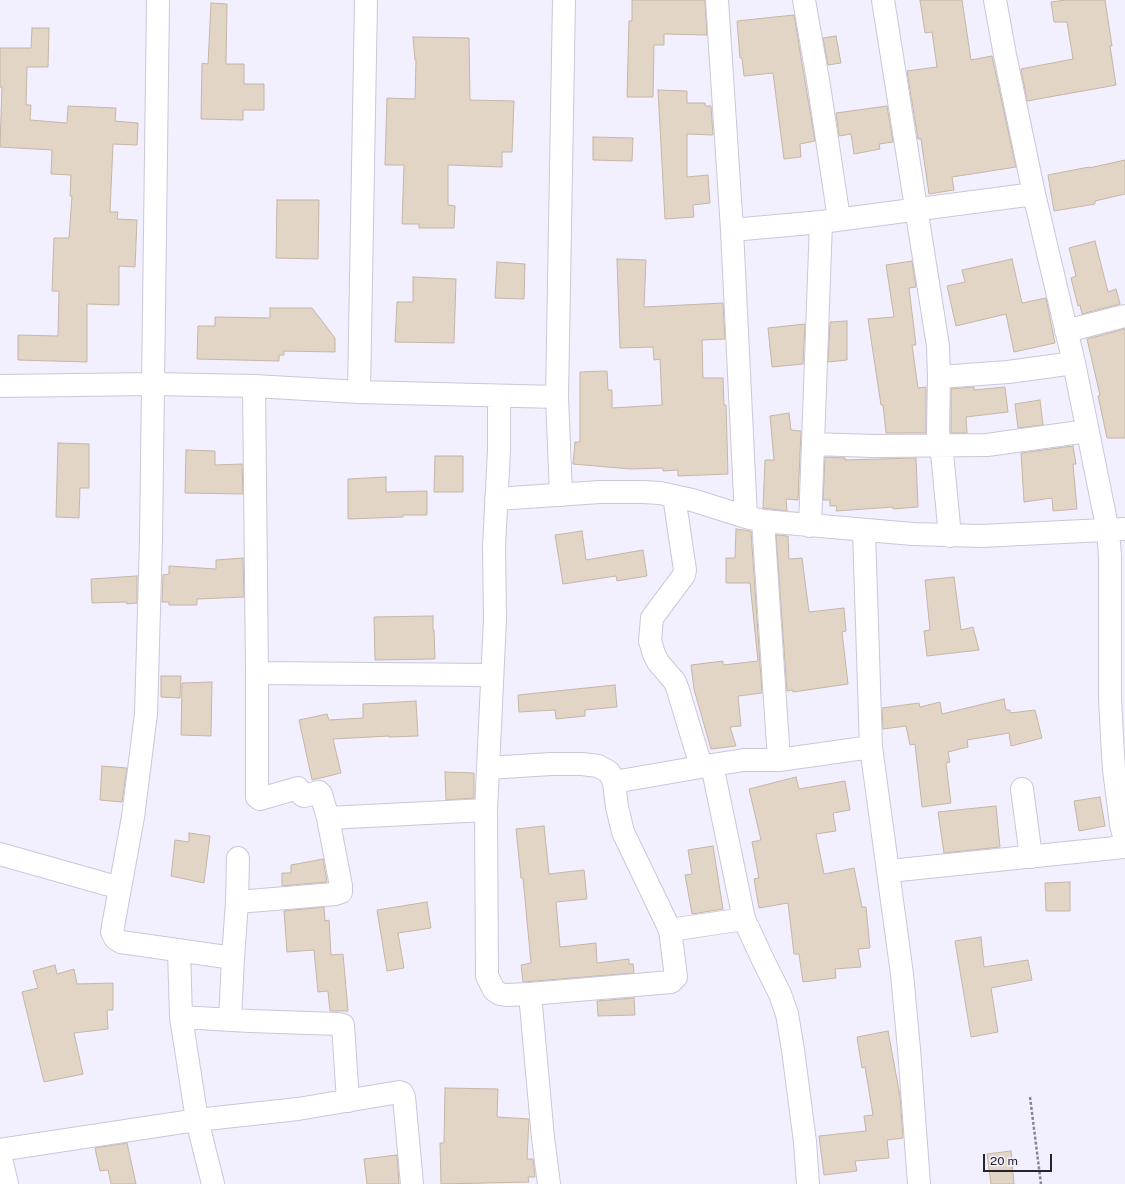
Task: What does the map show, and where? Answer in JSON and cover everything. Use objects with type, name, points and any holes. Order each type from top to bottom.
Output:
[{"type":"street","points":[[158,0],[153,384],[146,714],[133,817],[112,932],[115,938],[121,942],[234,958]]},
{"type":"street","points":[[359,392],[366,0]]},
{"type":"street","points":[[561,495],[557,397],[564,0]]},
{"type":"street","points":[[717,0],[732,230],[754,519],[779,760]]},
{"type":"street","points":[[804,0],[819,86],[830,221],[813,444],[810,526]]},
{"type":"street","points":[[883,0],[938,346],[938,439],[943,460],[950,536]]},
{"type":"street","points":[[995,0],[1034,194],[1074,363],[1087,431],[1116,530],[1110,556],[1110,698],[1114,770],[1121,824],[1125,841]]},
{"type":"street","points":[[732,230],[830,221],[1034,194]]},
{"type":"street","points":[[1066,331],[1125,316]]},
{"type":"street","points":[[939,377],[1008,372],[1074,363]]},
{"type":"street","points":[[0,386],[153,384],[254,386],[359,392],[557,397]]},
{"type":"street","points":[[237,902],[335,894],[340,892],[341,886],[328,818],[321,794],[319,792],[304,796],[298,788],[260,799],[256,797],[257,672],[254,386]]},
{"type":"street","points":[[488,768],[551,764],[582,764],[598,766],[609,772],[614,782],[617,807],[623,832],[670,930],[676,977],[671,982],[506,996],[494,990],[487,976],[486,810],[495,619],[494,547],[499,450],[499,396]]},
{"type":"street","points":[[813,444],[873,446],[987,445],[1087,431]]},
{"type":"street","points":[[496,500],[600,492],[643,492],[660,493],[692,500],[754,519],[864,531],[950,536],[981,536],[1116,530]]},
{"type":"street","points":[[674,496],[685,570],[684,576],[652,618],[650,641],[658,662],[675,682],[707,765],[744,919],[762,960],[780,994],[787,1014],[805,1142],[808,1184]]},
{"type":"street","points":[[864,531],[871,748],[904,989],[919,1184]]},
{"type":"street","points":[[257,672],[492,675]]},
{"type":"street","points":[[614,782],[707,765],[744,760],[779,760],[871,748]]},
{"type":"street","points":[[1022,789],[1031,857]]},
{"type":"street","points":[[328,818],[486,810]]},
{"type":"street","points":[[889,871],[1125,847]]},
{"type":"street","points":[[0,854],[120,888]]},
{"type":"street","points":[[230,1020],[238,858]]},
{"type":"street","points":[[670,930],[744,919]]},
{"type":"street","points":[[179,950],[181,1017],[197,1120],[213,1184]]},
{"type":"street","points":[[530,994],[542,1130],[549,1184]]},
{"type":"street","points":[[181,1017],[343,1025],[348,1101]]},
{"type":"street","points":[[0,1150],[197,1120],[298,1110],[399,1092],[402,1093],[404,1097],[412,1184]]},
{"type":"street","points":[[0,1154],[7,1184]]},
{"type":"path","points":[[1030,1098],[1041,1184]]},
{"type":"building","points":[[632,0],[705,0],[707,35],[664,34],[664,45],[654,45],[653,97],[627,97],[629,21],[632,21]]},
{"type":"building","points":[[920,0],[962,0],[971,60],[992,56],[1016,167],[952,177],[954,190],[929,194],[921,139],[918,139],[907,71],[937,67],[932,32],[925,33]]},
{"type":"building","points":[[1066,0],[1105,0],[1116,85],[1027,101],[1021,69],[1073,59],[1067,22],[1054,22],[1051,2]]},
{"type":"building","points":[[211,3],[227,4],[226,64],[244,64],[244,84],[264,84],[264,110],[243,110],[243,120],[201,119],[202,63],[208,64]]},
{"type":"building","points":[[794,15],[815,141],[800,144],[801,157],[784,159],[773,73],[744,76],[742,58],[740,58],[737,21]]},
{"type":"building","points":[[32,28],[49,28],[48,67],[27,67],[26,105],[31,105],[30,120],[67,123],[68,106],[116,108],[115,121],[138,123],[137,145],[113,144],[110,212],[118,212],[117,219],[137,220],[135,267],[119,266],[119,305],[87,304],[87,362],[18,360],[18,335],[58,336],[59,291],[52,291],[54,238],[69,238],[72,196],[70,196],[71,175],[51,174],[52,150],[0,147],[2,87],[0,87],[0,48],[31,48]]},
{"type":"building","points":[[836,36],[841,63],[828,65],[823,38]]},
{"type":"building","points":[[413,37],[469,38],[470,100],[514,101],[512,152],[502,152],[502,167],[448,165],[448,205],[455,206],[454,228],[419,228],[419,224],[402,224],[404,165],[385,165],[387,98],[415,99],[416,60]]},
{"type":"building","points":[[658,90],[687,91],[687,103],[705,103],[705,106],[711,106],[713,135],[687,134],[687,177],[708,175],[710,203],[693,205],[694,217],[665,219]]},
{"type":"building","points":[[887,106],[893,142],[879,144],[880,149],[854,154],[851,134],[839,136],[836,113]]},
{"type":"building","points":[[593,137],[633,138],[632,161],[593,160]]},
{"type":"building","points":[[1125,160],[1125,194],[1095,201],[1095,204],[1054,211],[1048,175]]},
{"type":"building","points":[[277,200],[319,200],[318,259],[276,258]]},
{"type":"building","points":[[1095,241],[1108,292],[1116,289],[1120,304],[1082,314],[1080,305],[1078,306],[1071,278],[1076,276],[1069,248]]},
{"type":"building","points":[[617,259],[646,260],[644,307],[723,303],[725,339],[702,340],[703,378],[723,378],[724,405],[726,405],[728,474],[678,476],[678,470],[663,471],[663,468],[631,469],[573,464],[575,442],[580,442],[580,372],[607,371],[608,390],[612,390],[612,408],[662,405],[660,359],[654,360],[653,347],[620,348]]},
{"type":"building","points":[[1012,259],[1022,303],[1046,298],[1055,343],[1014,352],[1006,314],[956,326],[947,286],[965,282],[962,270]]},
{"type":"building","points":[[912,261],[916,287],[909,288],[916,345],[912,345],[918,388],[926,387],[926,433],[886,433],[883,405],[881,405],[868,319],[894,317],[886,265]]},
{"type":"building","points":[[497,262],[525,264],[524,299],[495,298]]},
{"type":"building","points":[[413,277],[456,279],[454,343],[395,342],[397,302],[413,302]]},
{"type":"building","points":[[270,308],[312,308],[335,338],[335,352],[284,351],[284,355],[279,355],[279,361],[197,359],[198,326],[215,326],[215,317],[270,318]]},
{"type":"building","points":[[847,321],[847,360],[828,362],[830,322]]},
{"type":"building","points":[[805,324],[803,364],[772,367],[768,328]]},
{"type":"building","points":[[1125,329],[1125,438],[1107,438],[1098,396],[1100,395],[1087,339]]},
{"type":"building","points":[[974,387],[974,390],[1005,387],[1008,412],[966,417],[967,433],[951,433],[951,389]]},
{"type":"building","points":[[1040,400],[1043,425],[1018,428],[1015,404]]},
{"type":"building","points":[[789,413],[791,430],[801,431],[798,500],[786,499],[787,511],[763,508],[765,460],[774,460],[770,416]]},
{"type":"building","points":[[58,443],[89,444],[89,488],[80,488],[79,518],[56,517]]},
{"type":"building","points":[[1073,446],[1076,464],[1073,464],[1077,509],[1053,511],[1052,498],[1024,502],[1021,453]]},
{"type":"building","points":[[186,450],[215,451],[215,465],[242,464],[243,494],[185,493]]},
{"type":"building","points":[[435,456],[463,456],[463,492],[434,492]]},
{"type":"building","points":[[825,457],[845,458],[845,460],[916,458],[918,507],[893,509],[893,507],[836,511],[837,506],[830,506],[830,500],[823,500]]},
{"type":"building","points":[[386,477],[386,492],[427,491],[427,515],[403,515],[403,517],[348,519],[348,479]]},
{"type":"building","points":[[736,529],[751,531],[762,693],[738,696],[741,726],[730,727],[736,746],[711,749],[694,689],[691,665],[723,661],[723,665],[758,661],[750,583],[726,583],[726,558],[735,558]]},
{"type":"building","points":[[582,531],[586,560],[643,550],[647,576],[617,581],[616,576],[563,584],[555,535]]},
{"type":"building","points":[[776,535],[788,536],[789,559],[802,558],[809,612],[844,608],[846,631],[842,632],[848,684],[793,692],[793,690],[787,691]]},
{"type":"building","points":[[243,558],[244,597],[197,599],[197,605],[169,605],[169,602],[162,602],[163,575],[169,574],[169,566],[216,569],[216,560]]},
{"type":"building","points":[[137,576],[137,603],[92,603],[91,579]]},
{"type":"building","points":[[954,577],[961,630],[973,627],[979,650],[927,656],[924,631],[930,630],[925,580]]},
{"type":"building","points":[[433,616],[435,659],[375,660],[374,617]]},
{"type":"building","points":[[161,676],[181,676],[180,698],[161,697]]},
{"type":"building","points":[[212,682],[211,736],[181,735],[182,683]]},
{"type":"building","points":[[615,685],[617,707],[585,710],[585,716],[556,719],[555,710],[519,712],[518,695]]},
{"type":"building","points":[[1004,699],[1006,710],[1010,710],[1010,713],[1035,710],[1042,738],[1011,746],[1009,733],[967,740],[968,747],[948,752],[950,762],[946,763],[951,803],[922,807],[915,744],[910,745],[906,726],[883,729],[882,708],[919,703],[920,707],[940,702],[942,714]]},
{"type":"building","points":[[416,701],[418,736],[333,739],[341,773],[312,780],[299,720],[327,714],[329,720],[363,718],[363,704]]},
{"type":"building","points":[[102,766],[127,768],[122,802],[100,800]]},
{"type":"building","points":[[445,772],[474,773],[474,798],[446,800]]},
{"type":"building","points":[[796,777],[799,789],[845,781],[850,810],[833,813],[836,831],[816,834],[824,874],[854,868],[862,907],[866,907],[870,948],[858,949],[861,967],[835,969],[836,978],[803,982],[799,954],[794,954],[788,903],[759,908],[754,879],[759,878],[752,842],[761,840],[749,789]]},
{"type":"building","points":[[1100,797],[1105,826],[1079,831],[1074,801]]},
{"type":"building","points":[[996,806],[1000,847],[944,853],[938,812]]},
{"type":"building","points":[[544,826],[549,874],[584,870],[587,899],[556,902],[560,947],[596,943],[597,963],[629,959],[629,964],[633,964],[634,973],[523,982],[521,965],[531,963],[523,878],[521,878],[516,829]]},
{"type":"building","points":[[189,833],[210,836],[204,883],[171,876],[175,840],[189,842]]},
{"type":"building","points":[[713,846],[723,909],[692,914],[685,875],[692,874],[688,850]]},
{"type":"building","points":[[323,859],[327,882],[282,886],[282,873],[291,873],[291,865]]},
{"type":"building","points":[[1070,882],[1070,911],[1046,911],[1045,883]]},
{"type":"building","points":[[427,902],[431,928],[398,933],[404,968],[387,971],[377,910]]},
{"type":"building","points":[[324,907],[325,921],[329,920],[331,955],[343,954],[348,1011],[330,1011],[328,991],[318,992],[314,950],[287,952],[284,911]]},
{"type":"building","points":[[981,937],[984,967],[1028,960],[1032,980],[991,988],[998,1032],[971,1037],[955,941]]},
{"type":"building","points":[[55,965],[57,974],[74,969],[77,984],[113,983],[113,1010],[107,1010],[108,1029],[74,1033],[83,1074],[44,1082],[22,992],[38,988],[33,971]]},
{"type":"building","points":[[634,998],[635,1015],[598,1016],[597,1001]]},
{"type":"building","points":[[888,1031],[900,1096],[903,1138],[887,1140],[889,1158],[855,1161],[857,1171],[824,1175],[819,1136],[866,1131],[864,1116],[873,1115],[865,1067],[862,1068],[857,1037]]},
{"type":"building","points":[[445,1088],[498,1089],[497,1117],[529,1119],[527,1159],[533,1159],[535,1177],[528,1177],[529,1182],[441,1184],[440,1143],[444,1143]]},
{"type":"building","points":[[127,1143],[136,1184],[111,1184],[108,1170],[100,1171],[95,1148]]},
{"type":"building","points":[[1011,1151],[1014,1184],[991,1184],[987,1154]]},
{"type":"building","points":[[397,1155],[399,1184],[367,1184],[364,1159]]}]
